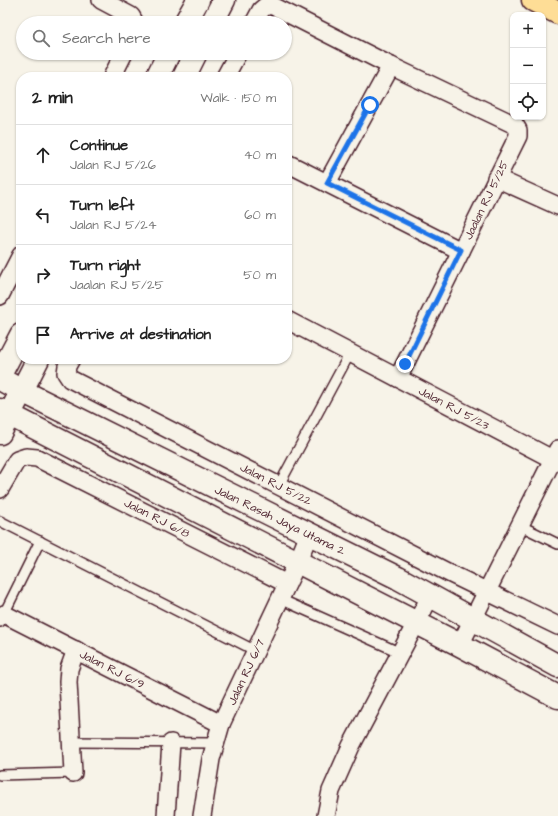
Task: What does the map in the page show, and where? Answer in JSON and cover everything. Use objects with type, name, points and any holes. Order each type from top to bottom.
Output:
[{"type":"highway","points":[[533,0],[558,13]]},
{"type":"street","points":[[101,0],[131,16]]},
{"type":"street","points":[[189,16],[198,0]]},
{"type":"street","points":[[216,16],[224,0]]},
{"type":"street","points":[[258,16],[261,10],[267,5],[273,6],[391,66],[327,183]]},
{"type":"street","points":[[114,72],[120,60]]},
{"type":"street","points":[[160,72],[166,60]]},
{"type":"street","points":[[186,72],[192,60]]},
{"type":"street","points":[[228,72],[234,60]]},
{"type":"street","name":"Jaalan RJ 5/25","points":[[391,66],[515,125],[518,130],[518,136],[398,378]]},
{"type":"street","points":[[292,166],[461,250]]},
{"type":"street","points":[[496,178],[558,206]]},
{"type":"street","points":[[0,296],[16,266]]},
{"type":"street","name":"Jalan RJ 5/23","points":[[292,323],[398,378],[556,457]]},
{"type":"street","points":[[0,375],[16,345]]},
{"type":"street","points":[[36,364],[22,391],[3,419],[298,561],[460,644],[558,697]]},
{"type":"street","name":"Jalan RJ 5/22","points":[[69,364],[66,373],[77,382],[453,575],[558,626]]},
{"type":"street","name":"Jalan Rasah Jaya Utama 2","points":[[0,379],[431,595],[558,666]]},
{"type":"street","name":"Jalan RJ 6/8","points":[[0,489],[17,460],[26,457],[37,458],[284,591]]},
{"type":"street","points":[[460,644],[519,525],[556,457]]},
{"type":"street","name":"Jalan RJ 6/7","points":[[202,816],[211,759],[221,724],[298,561],[309,534]]},
{"type":"street","points":[[326,816],[331,791],[351,746],[401,653],[415,622],[431,595]]},
{"type":"street","name":"Jalan RJ 6/9","points":[[2,618],[76,650],[221,724]]},
{"type":"street","points":[[73,773],[68,682],[69,669],[76,650]]},
{"type":"street","points":[[166,816],[171,742]]},
{"type":"lane","points":[[279,485],[350,353]]},
{"type":"lane","points":[[0,520],[256,651]]},
{"type":"lane","points":[[519,525],[558,544]]},
{"type":"lane","points":[[2,618],[40,541]]},
{"type":"lane","points":[[284,591],[401,653]]},
{"type":"lane","points":[[72,742],[215,743]]},
{"type":"lane","points":[[0,775],[73,773]]},
{"type":"route","points":[[370,105],[327,183],[461,250],[405,364]]}]
